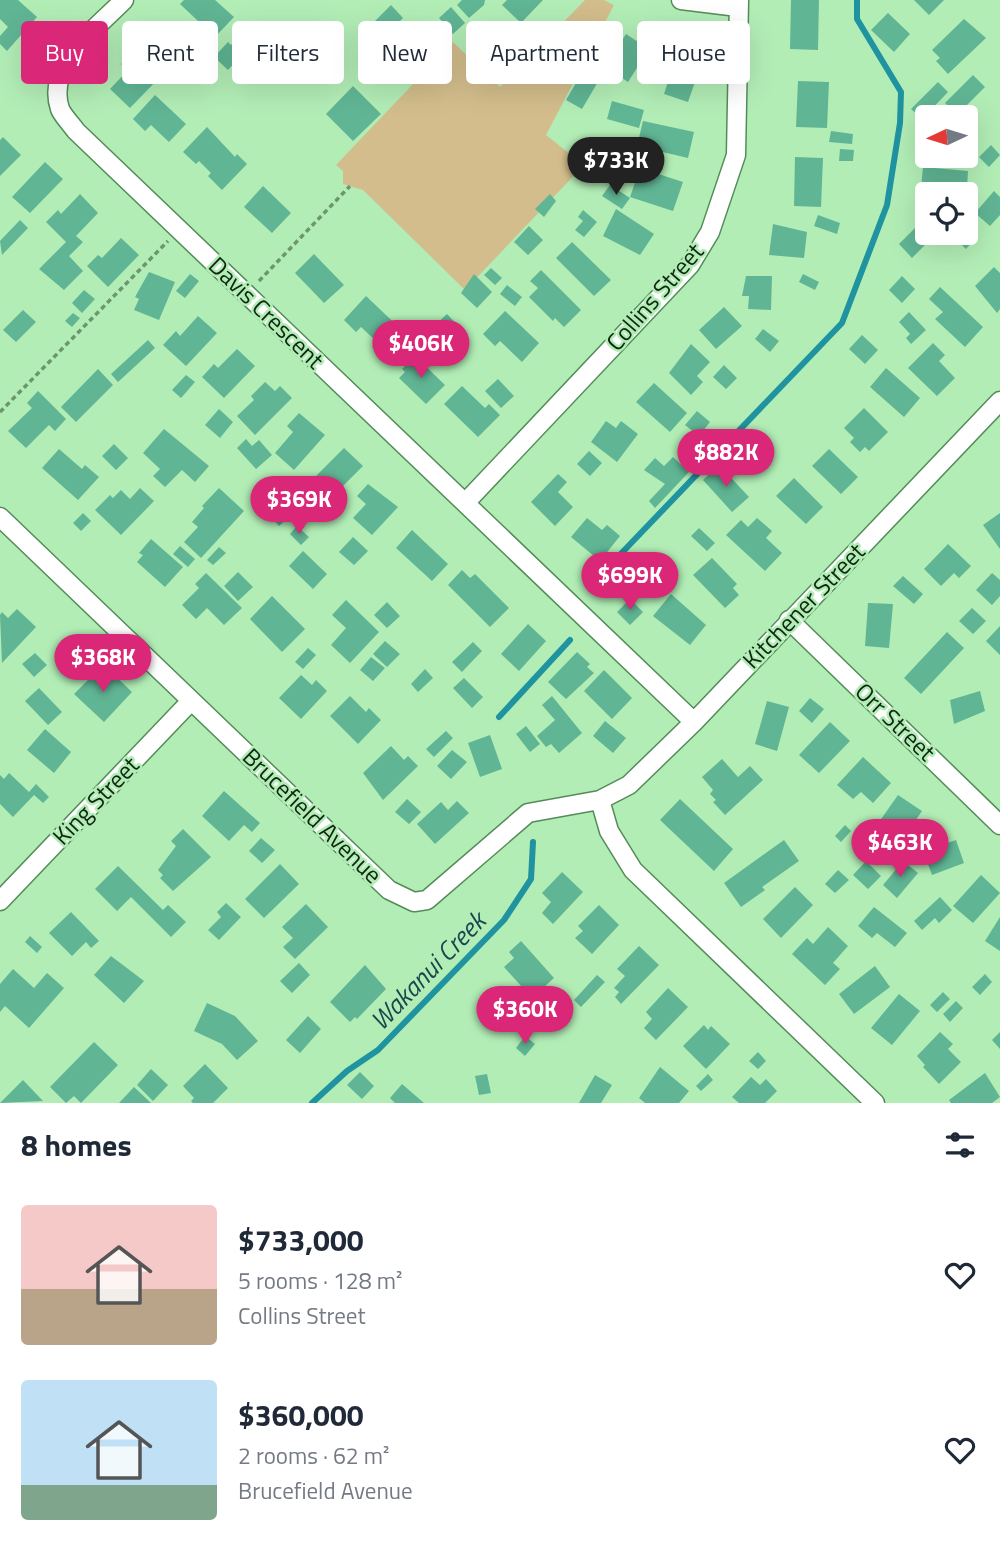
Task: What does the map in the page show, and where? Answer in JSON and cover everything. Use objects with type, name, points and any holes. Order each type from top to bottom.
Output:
[{"type":"street","name":"Davis Crescent","points":[[124,0],[65,61],[57,87],[60,110],[76,131],[694,722]]},
{"type":"street","points":[[681,0],[739,4]]},
{"type":"street","name":"Collins Street","points":[[466,502],[690,265],[710,232],[736,155],[739,4]]},
{"type":"street","name":"Kitchener Street","points":[[600,800],[629,785],[694,722],[1000,401]]},
{"type":"street","name":"Brucefield Avenue","points":[[0,517],[389,890],[414,902],[427,900],[449,884],[528,813],[600,800]]},
{"type":"street","name":"Orr Street","points":[[789,620],[1000,825]]},
{"type":"street","name":"King Street","points":[[0,901],[191,701]]},
{"type":"street","points":[[600,800],[609,831],[633,870],[875,1103]]},
{"type":"path","points":[[246,294],[350,186]]},
{"type":"path","points":[[0,412],[179,230]]},
{"type":"shaded area","points":[[585,0],[604,0],[614,5],[606,21],[564,21]]},
{"type":"shaded area","points":[[453,42],[466,54],[466,84],[497,84],[500,87],[503,84],[573,84],[546,135],[584,165],[465,290],[363,190],[343,184],[343,171],[336,165],[413,84],[452,84]]},
{"type":"building","points":[[0,0],[18,0],[37,17],[33,21],[21,21],[21,35],[7,51],[0,44],[0,36],[8,27],[0,19]]},
{"type":"building","points":[[184,0],[215,0],[234,17],[218,34],[218,21],[198,21],[180,4]]},
{"type":"building","points":[[462,0],[485,0],[484,5],[469,18],[457,5]]},
{"type":"building","points":[[507,0],[543,0],[523,21],[519,21],[502,5]]},
{"type":"building","points":[[791,0],[819,0],[818,50],[790,49]]},
{"type":"building","points":[[914,0],[944,0],[929,15]]},
{"type":"building","points":[[391,5],[403,18],[400,21],[375,21]]},
{"type":"building","points":[[451,7],[465,23],[453,34],[452,21],[442,21],[439,18]]},
{"type":"building","points":[[888,13],[910,34],[894,52],[871,30]]},
{"type":"building","points":[[964,19],[986,38],[948,74],[936,61],[940,58],[932,50]]},
{"type":"building","points":[[626,34],[637,41],[637,68],[628,82],[623,79],[623,39]]},
{"type":"building","points":[[228,42],[231,45],[232,66],[228,70],[218,61],[218,53]]},
{"type":"building","points":[[973,75],[985,87],[967,105],[945,103]]},
{"type":"building","points":[[122,76],[122,84],[153,84],[130,108],[110,89]]},
{"type":"building","points":[[798,81],[829,82],[827,128],[796,127]]},
{"type":"building","points":[[938,82],[948,92],[935,105],[915,105]]},
{"type":"building","points":[[575,84],[597,84],[582,109],[566,100]]},
{"type":"building","points":[[667,84],[694,84],[688,102],[664,94]]},
{"type":"building","points":[[353,86],[381,114],[353,141],[326,114]]},
{"type":"building","points":[[155,95],[186,124],[169,142],[151,125],[145,131],[133,119]]},
{"type":"building","points":[[612,101],[644,110],[639,128],[607,119]]},
{"type":"building","points":[[643,121],[694,132],[688,158],[637,146]]},
{"type":"building","points":[[207,127],[235,157],[237,154],[247,164],[222,190],[208,176],[211,173],[199,161],[196,164],[183,152]]},
{"type":"building","points":[[831,131],[853,134],[852,144],[829,142]]},
{"type":"building","points":[[3,137],[21,155],[0,176],[0,140]]},
{"type":"building","points":[[991,145],[1000,155],[989,167],[979,157]]},
{"type":"building","points":[[840,149],[854,150],[853,161],[839,161]]},
{"type":"building","points":[[795,157],[823,158],[821,207],[794,206]]},
{"type":"building","points":[[45,162],[63,179],[30,213],[12,197]]},
{"type":"building","points":[[640,168],[683,182],[673,211],[630,197]]},
{"type":"building","points":[[923,168],[968,171],[967,182],[922,182]]},
{"type":"building","points":[[610,185],[630,198],[622,209],[602,196]]},
{"type":"building","points":[[263,186],[291,213],[272,233],[244,207]]},
{"type":"building","points":[[994,191],[1000,197],[1000,215],[990,226],[978,216],[978,210]]},
{"type":"building","points":[[80,194],[98,213],[76,236],[83,242],[69,256],[83,271],[64,290],[39,269],[66,242],[46,222],[58,210],[61,214]]},
{"type":"building","points":[[550,194],[556,201],[544,217],[535,209]]},
{"type":"building","points":[[616,209],[654,234],[640,255],[603,236]]},
{"type":"building","points":[[583,210],[597,222],[584,237],[575,230],[583,221],[578,217]]},
{"type":"building","points":[[818,215],[840,223],[837,234],[814,226]]},
{"type":"building","points":[[20,220],[28,228],[2,255],[0,241]]},
{"type":"building","points":[[773,224],[807,232],[804,258],[769,255]]},
{"type":"building","points":[[529,226],[543,240],[528,255],[514,242]]},
{"type":"building","points":[[915,228],[915,245],[925,245],[912,258],[899,244]]},
{"type":"building","points":[[121,238],[139,255],[108,287],[87,266],[98,255],[102,258]]},
{"type":"building","points":[[572,242],[611,280],[594,296],[556,258]]},
{"type":"building","points":[[314,254],[344,285],[324,303],[295,273]]},
{"type":"building","points":[[994,267],[1000,273],[1000,309],[997,313],[975,286]]},
{"type":"building","points":[[491,268],[502,278],[495,285],[484,275]]},
{"type":"building","points":[[541,270],[581,310],[564,327],[555,318],[553,321],[529,297],[538,288],[530,281]]},
{"type":"building","points":[[149,272],[175,282],[159,320],[134,310],[139,299],[135,297]]},
{"type":"building","points":[[190,274],[199,281],[185,298],[176,291]]},
{"type":"building","points":[[474,274],[492,292],[477,308],[461,293]]},
{"type":"building","points":[[803,274],[819,282],[815,290],[799,282]]},
{"type":"building","points":[[746,276],[772,276],[771,310],[748,309],[749,296],[742,296]]},
{"type":"building","points":[[902,276],[915,289],[902,303],[889,290]]},
{"type":"building","points":[[507,285],[522,297],[515,306],[500,294]]},
{"type":"building","points":[[940,287],[983,327],[965,347],[935,319],[943,312],[929,299]]},
{"type":"building","points":[[84,290],[95,299],[82,313],[72,303]]},
{"type":"building","points":[[366,296],[408,336],[385,359],[372,347],[377,342],[361,327],[356,332],[344,320]]},
{"type":"building","points":[[724,307],[742,326],[716,349],[699,330]]},
{"type":"building","points":[[23,310],[36,322],[16,342],[3,330]]},
{"type":"building","points":[[505,311],[539,343],[522,362],[500,341],[495,346],[483,334]]},
{"type":"building","points":[[909,312],[926,330],[911,344],[906,338],[910,334],[899,322]]},
{"type":"building","points":[[73,313],[80,318],[72,327],[65,321]]},
{"type":"building","points":[[447,314],[461,329],[446,343],[432,328]]},
{"type":"building","points":[[198,316],[217,333],[186,366],[163,345],[176,331],[180,336]]},
{"type":"building","points":[[763,329],[779,341],[770,352],[755,339]]},
{"type":"building","points":[[862,335],[878,350],[865,364],[849,349]]},
{"type":"building","points":[[148,340],[155,348],[118,382],[111,374]]},
{"type":"building","points":[[933,343],[945,355],[939,361],[955,378],[937,396],[908,368]]},
{"type":"building","points":[[691,344],[710,362],[697,376],[703,382],[691,395],[669,373]]},
{"type":"building","points":[[237,349],[255,366],[224,398],[202,377],[214,364],[218,368]]},
{"type":"building","points":[[415,356],[445,385],[426,404],[399,378],[405,372],[402,369]]},
{"type":"building","points":[[724,365],[737,378],[726,389],[713,377]]},
{"type":"building","points":[[886,368],[920,398],[904,417],[870,387]]},
{"type":"building","points":[[98,369],[113,385],[76,422],[61,407]]},
{"type":"building","points":[[186,375],[195,382],[181,398],[172,390]]},
{"type":"building","points":[[498,379],[514,396],[501,408],[485,391]]},
{"type":"building","points":[[265,382],[275,391],[280,386],[292,398],[255,435],[237,416],[254,400],[251,396]]},
{"type":"building","points":[[654,383],[687,413],[670,432],[636,402]]},
{"type":"building","points":[[462,386],[485,408],[489,404],[500,415],[478,437],[444,404]]},
{"type":"building","points":[[38,391],[66,419],[55,431],[49,425],[26,448],[8,431],[32,408],[27,403]]},
{"type":"building","points":[[864,408],[888,432],[869,451],[865,447],[860,452],[850,442],[854,438],[844,428]]},
{"type":"building","points":[[219,409],[233,422],[220,438],[205,425]]},
{"type":"building","points":[[697,411],[710,422],[699,436],[685,425]]},
{"type":"building","points":[[299,413],[325,435],[294,470],[275,453],[293,432],[287,426]]},
{"type":"building","points":[[606,421],[616,428],[621,421],[638,434],[617,462],[591,442]]},
{"type":"building","points":[[164,429],[209,466],[195,482],[182,470],[165,487],[153,476],[160,469],[143,453]]},
{"type":"building","points":[[246,439],[252,446],[259,440],[272,455],[256,469],[237,448]]},
{"type":"building","points":[[114,444],[128,458],[116,470],[102,456]]},
{"type":"building","points":[[344,448],[363,466],[335,494],[316,476]]},
{"type":"building","points":[[59,449],[82,469],[85,465],[99,477],[78,500],[42,468]]},
{"type":"building","points":[[829,449],[858,477],[841,494],[812,466]]},
{"type":"building","points":[[589,451],[602,463],[590,476],[577,464]]},
{"type":"building","points":[[673,457],[689,472],[655,508],[649,501],[665,484],[644,470],[655,458],[664,466]]},
{"type":"building","points":[[719,465],[749,497],[732,512],[703,480]]},
{"type":"building","points":[[558,474],[567,482],[558,492],[573,507],[555,526],[531,502]]},
{"type":"building","points":[[794,478],[823,507],[806,524],[776,496]]},
{"type":"building","points":[[368,484],[398,507],[372,535],[353,518],[366,504],[357,496]]},
{"type":"building","points":[[140,488],[154,501],[121,535],[95,510],[110,495],[113,498],[121,490],[130,499]]},
{"type":"building","points":[[219,488],[244,511],[201,558],[184,542],[198,527],[192,522],[204,508],[202,506]]},
{"type":"building","points":[[286,489],[294,496],[283,509],[275,501]]},
{"type":"building","points":[[278,511],[286,520],[279,526],[271,517]]},
{"type":"building","points":[[83,513],[91,521],[81,531],[73,523]]},
{"type":"building","points":[[1000,513],[1000,549],[983,525]]},
{"type":"building","points":[[587,518],[602,530],[607,525],[620,536],[600,561],[571,537]]},
{"type":"building","points":[[757,518],[772,531],[766,538],[782,553],[765,571],[726,535],[741,520],[748,527]]},
{"type":"building","points":[[297,526],[309,537],[301,545],[290,534]]},
{"type":"building","points":[[699,528],[715,543],[707,551],[691,536]]},
{"type":"building","points":[[412,530],[448,564],[432,581],[396,548]]},
{"type":"building","points":[[353,537],[368,551],[354,565],[339,552]]},
{"type":"building","points":[[151,539],[183,567],[165,587],[137,562],[143,555],[139,553]]},
{"type":"building","points":[[948,544],[971,566],[959,578],[954,573],[941,586],[924,569]]},
{"type":"building","points":[[180,546],[195,559],[188,567],[173,554]]},
{"type":"building","points":[[219,547],[226,553],[213,565],[207,560]]},
{"type":"building","points":[[303,551],[327,574],[313,589],[289,566]]},
{"type":"building","points":[[712,558],[737,584],[733,588],[739,595],[725,608],[693,575]]},
{"type":"building","points":[[651,560],[664,572],[652,586],[639,574]]},
{"type":"building","points":[[462,570],[470,578],[475,574],[509,608],[490,627],[448,585]]},
{"type":"building","points":[[238,572],[253,587],[238,601],[224,586]]},
{"type":"building","points":[[206,573],[242,608],[224,625],[207,608],[196,619],[182,605],[199,588],[195,584]]},
{"type":"building","points":[[992,573],[1000,580],[1000,596],[992,605],[976,590]]},
{"type":"building","points":[[903,576],[923,594],[914,604],[893,586]]},
{"type":"building","points":[[671,594],[706,625],[690,645],[653,616]]},
{"type":"building","points":[[272,596],[305,629],[282,652],[250,619]]},
{"type":"building","points":[[630,599],[643,612],[630,625],[617,612]]},
{"type":"building","points":[[346,600],[379,632],[350,663],[331,645],[346,628],[332,615]]},
{"type":"building","points":[[387,602],[400,616],[387,628],[374,615]]},
{"type":"building","points":[[868,603],[893,604],[889,648],[865,646]]},
{"type":"building","points":[[972,608],[986,621],[973,634],[959,621]]},
{"type":"building","points":[[17,609],[36,627],[2,663],[0,615],[2,612],[8,618]]},
{"type":"building","points":[[528,624],[546,641],[519,671],[501,654]]},
{"type":"building","points":[[1000,626],[1000,655],[986,641]]},
{"type":"building","points":[[947,632],[964,648],[921,694],[904,678]]},
{"type":"building","points":[[385,641],[400,654],[387,667],[373,654]]},
{"type":"building","points":[[473,642],[482,651],[462,672],[452,662]]},
{"type":"building","points":[[308,648],[316,655],[303,669],[295,662]]},
{"type":"building","points":[[577,652],[590,664],[587,667],[594,673],[566,699],[548,682]]},
{"type":"building","points":[[35,653],[47,665],[34,677],[22,664]]},
{"type":"building","points":[[371,657],[385,668],[373,681],[360,670]]},
{"type":"building","points":[[107,668],[132,692],[104,722],[74,694],[96,672],[100,676]]},
{"type":"building","points":[[425,669],[433,678],[418,692],[411,684]]},
{"type":"building","points":[[604,670],[632,698],[612,719],[584,691]]},
{"type":"building","points":[[301,675],[312,685],[316,680],[327,691],[301,719],[279,698]]},
{"type":"building","points":[[464,678],[483,697],[472,708],[453,688]]},
{"type":"building","points":[[39,688],[62,712],[48,725],[25,701]]},
{"type":"building","points":[[980,691],[985,711],[954,724],[950,700]]},
{"type":"building","points":[[350,696],[366,712],[369,708],[381,720],[358,744],[330,716]]},
{"type":"building","points":[[552,696],[582,733],[559,753],[551,744],[546,747],[537,736],[555,720],[542,705]]},
{"type":"building","points":[[810,698],[824,709],[812,723],[799,711]]},
{"type":"building","points":[[767,701],[789,707],[777,751],[755,744]]},
{"type":"building","points":[[605,721],[626,738],[613,753],[593,736]]},
{"type":"building","points":[[830,722],[850,741],[819,773],[799,755]]},
{"type":"building","points":[[526,726],[540,744],[530,752],[516,734]]},
{"type":"building","points":[[45,729],[71,752],[54,773],[27,750]]},
{"type":"building","points":[[446,731],[453,738],[434,757],[426,749]]},
{"type":"building","points":[[490,735],[502,769],[480,777],[468,743]]},
{"type":"building","points":[[391,746],[404,760],[408,756],[418,766],[383,800],[363,773]]},
{"type":"building","points":[[452,750],[467,762],[451,779],[437,766]]},
{"type":"building","points":[[863,757],[891,783],[873,803],[861,792],[853,799],[837,785]]},
{"type":"building","points":[[722,759],[738,777],[750,766],[763,780],[725,815],[713,802],[716,800],[710,794],[713,790],[702,777]]},
{"type":"building","points":[[9,773],[29,792],[36,784],[49,797],[43,803],[34,795],[13,817],[0,804],[0,775],[4,779]]},
{"type":"building","points":[[224,791],[260,823],[252,832],[244,825],[229,841],[202,816]]},
{"type":"building","points":[[898,795],[922,811],[896,849],[872,832]]},
{"type":"building","points":[[407,799],[421,812],[409,824],[395,812]]},
{"type":"building","points":[[680,799],[733,849],[714,871],[660,820]]},
{"type":"building","points":[[457,801],[469,813],[435,844],[417,824],[441,802],[448,810]]},
{"type":"building","points":[[845,825],[851,831],[841,842],[835,836]]},
{"type":"building","points":[[183,829],[211,857],[173,891],[160,878],[163,875],[158,870],[176,846],[171,841]]},
{"type":"building","points":[[261,838],[275,850],[262,863],[249,851]]},
{"type":"building","points":[[784,840],[799,861],[762,887],[765,890],[741,907],[724,883]]},
{"type":"building","points":[[956,840],[964,863],[932,875],[923,851]]},
{"type":"building","points":[[866,861],[881,876],[868,889],[853,875]]},
{"type":"building","points":[[903,861],[918,873],[897,898],[883,885]]},
{"type":"building","points":[[280,864],[299,884],[264,918],[245,899]]},
{"type":"building","points":[[118,866],[163,910],[168,905],[186,922],[171,937],[131,897],[117,911],[95,889]]},
{"type":"building","points":[[838,870],[849,880],[835,893],[825,884]]},
{"type":"building","points":[[562,872],[583,892],[553,924],[542,913],[551,902],[542,893]]},
{"type":"building","points":[[981,875],[1000,893],[973,923],[953,906]]},
{"type":"building","points":[[795,887],[813,905],[781,938],[763,919]]},
{"type":"building","points":[[940,897],[952,910],[939,923],[935,918],[922,930],[914,921]]},
{"type":"building","points":[[226,903],[241,917],[219,940],[208,930],[221,917],[217,912]]},
{"type":"building","points":[[306,904],[328,927],[295,959],[283,947],[293,938],[282,927]]},
{"type":"building","points":[[599,905],[619,925],[592,954],[575,938],[583,931],[578,926]]},
{"type":"building","points":[[874,907],[907,933],[895,947],[877,933],[872,938],[858,926]]},
{"type":"building","points":[[71,912],[99,941],[91,948],[86,942],[72,956],[49,933]]},
{"type":"building","points":[[1000,917],[1000,951],[985,941]]},
{"type":"building","points":[[828,927],[848,946],[833,963],[840,969],[825,985],[792,954],[807,938],[813,944]]},
{"type":"building","points":[[30,936],[42,947],[37,953],[25,942]]},
{"type":"building","points":[[521,941],[554,978],[532,998],[504,967],[514,958],[509,952]]},
{"type":"building","points":[[639,946],[659,965],[621,1004],[615,997],[619,992],[614,988],[625,976],[617,969]]},
{"type":"building","points":[[111,956],[144,981],[124,1003],[94,975]]},
{"type":"building","points":[[299,963],[310,975],[292,993],[280,981]]},
{"type":"building","points":[[365,965],[386,989],[357,1019],[355,1017],[350,1022],[330,1002]]},
{"type":"building","points":[[875,966],[890,987],[854,1014],[839,994]]},
{"type":"building","points":[[13,969],[34,988],[47,973],[64,988],[29,1028],[5,1006],[0,1012],[0,984]]},
{"type":"building","points":[[985,974],[992,982],[980,995],[972,987]]},
{"type":"building","points":[[597,975],[605,982],[581,1007],[574,1000]]},
{"type":"building","points":[[668,988],[688,1007],[656,1040],[644,1028],[652,1019],[646,1012]]},
{"type":"building","points":[[943,992],[950,999],[937,1012],[930,1005]]},
{"type":"building","points":[[899,994],[920,1011],[892,1045],[871,1028]]},
{"type":"building","points":[[956,1001],[963,1008],[950,1022],[943,1014]]},
{"type":"building","points":[[207,1003],[235,1016],[258,1041],[237,1060],[222,1044],[194,1031]]},
{"type":"building","points":[[308,1016],[321,1029],[300,1053],[286,1040]]},
{"type":"building","points":[[704,1025],[708,1030],[711,1026],[730,1044],[706,1069],[683,1046]]},
{"type":"building","points":[[940,1032],[953,1044],[948,1049],[961,1062],[939,1084],[917,1056]]},
{"type":"building","points":[[1000,1032],[1000,1049],[992,1040]]},
{"type":"building","points":[[525,1036],[535,1044],[525,1056],[516,1048]]},
{"type":"building","points":[[94,1042],[118,1065],[81,1103],[74,1096],[66,1103],[50,1087]]},
{"type":"building","points":[[758,1052],[766,1061],[758,1069],[749,1061]]},
{"type":"building","points":[[205,1064],[228,1088],[213,1103],[193,1103],[191,1101],[194,1098],[183,1086]]},
{"type":"building","points":[[660,1067],[689,1091],[679,1103],[645,1103],[639,1098]]},
{"type":"building","points":[[151,1069],[168,1085],[153,1101],[137,1085]]},
{"type":"building","points":[[360,1072],[374,1086],[362,1099],[347,1085]]},
{"type":"building","points":[[985,1073],[1000,1097],[992,1103],[951,1103],[949,1100]]},
{"type":"building","points":[[487,1074],[491,1093],[479,1095],[475,1076]]},
{"type":"building","points":[[708,1074],[713,1080],[701,1091],[696,1086]]},
{"type":"building","points":[[595,1075],[612,1085],[601,1103],[579,1103]]},
{"type":"building","points":[[751,1077],[760,1085],[766,1079],[777,1091],[765,1103],[739,1103],[732,1097]]},
{"type":"building","points":[[23,1080],[43,1101],[0,1103]]},
{"type":"building","points":[[402,1084],[424,1103],[395,1103],[390,1098]]},
{"type":"building","points":[[134,1087],[151,1103],[119,1103]]},
{"type":"waterway","name":"Wakanui Creek","points":[[590,586],[842,323],[887,205],[900,123],[901,92],[857,19],[857,0]]},
{"type":"waterway","name":"Wakanui Creek","points":[[499,717],[570,640]]},
{"type":"waterway","name":"Wakanui Creek","points":[[312,1103],[347,1071],[378,1050],[504,920],[531,879],[533,842]]}]
